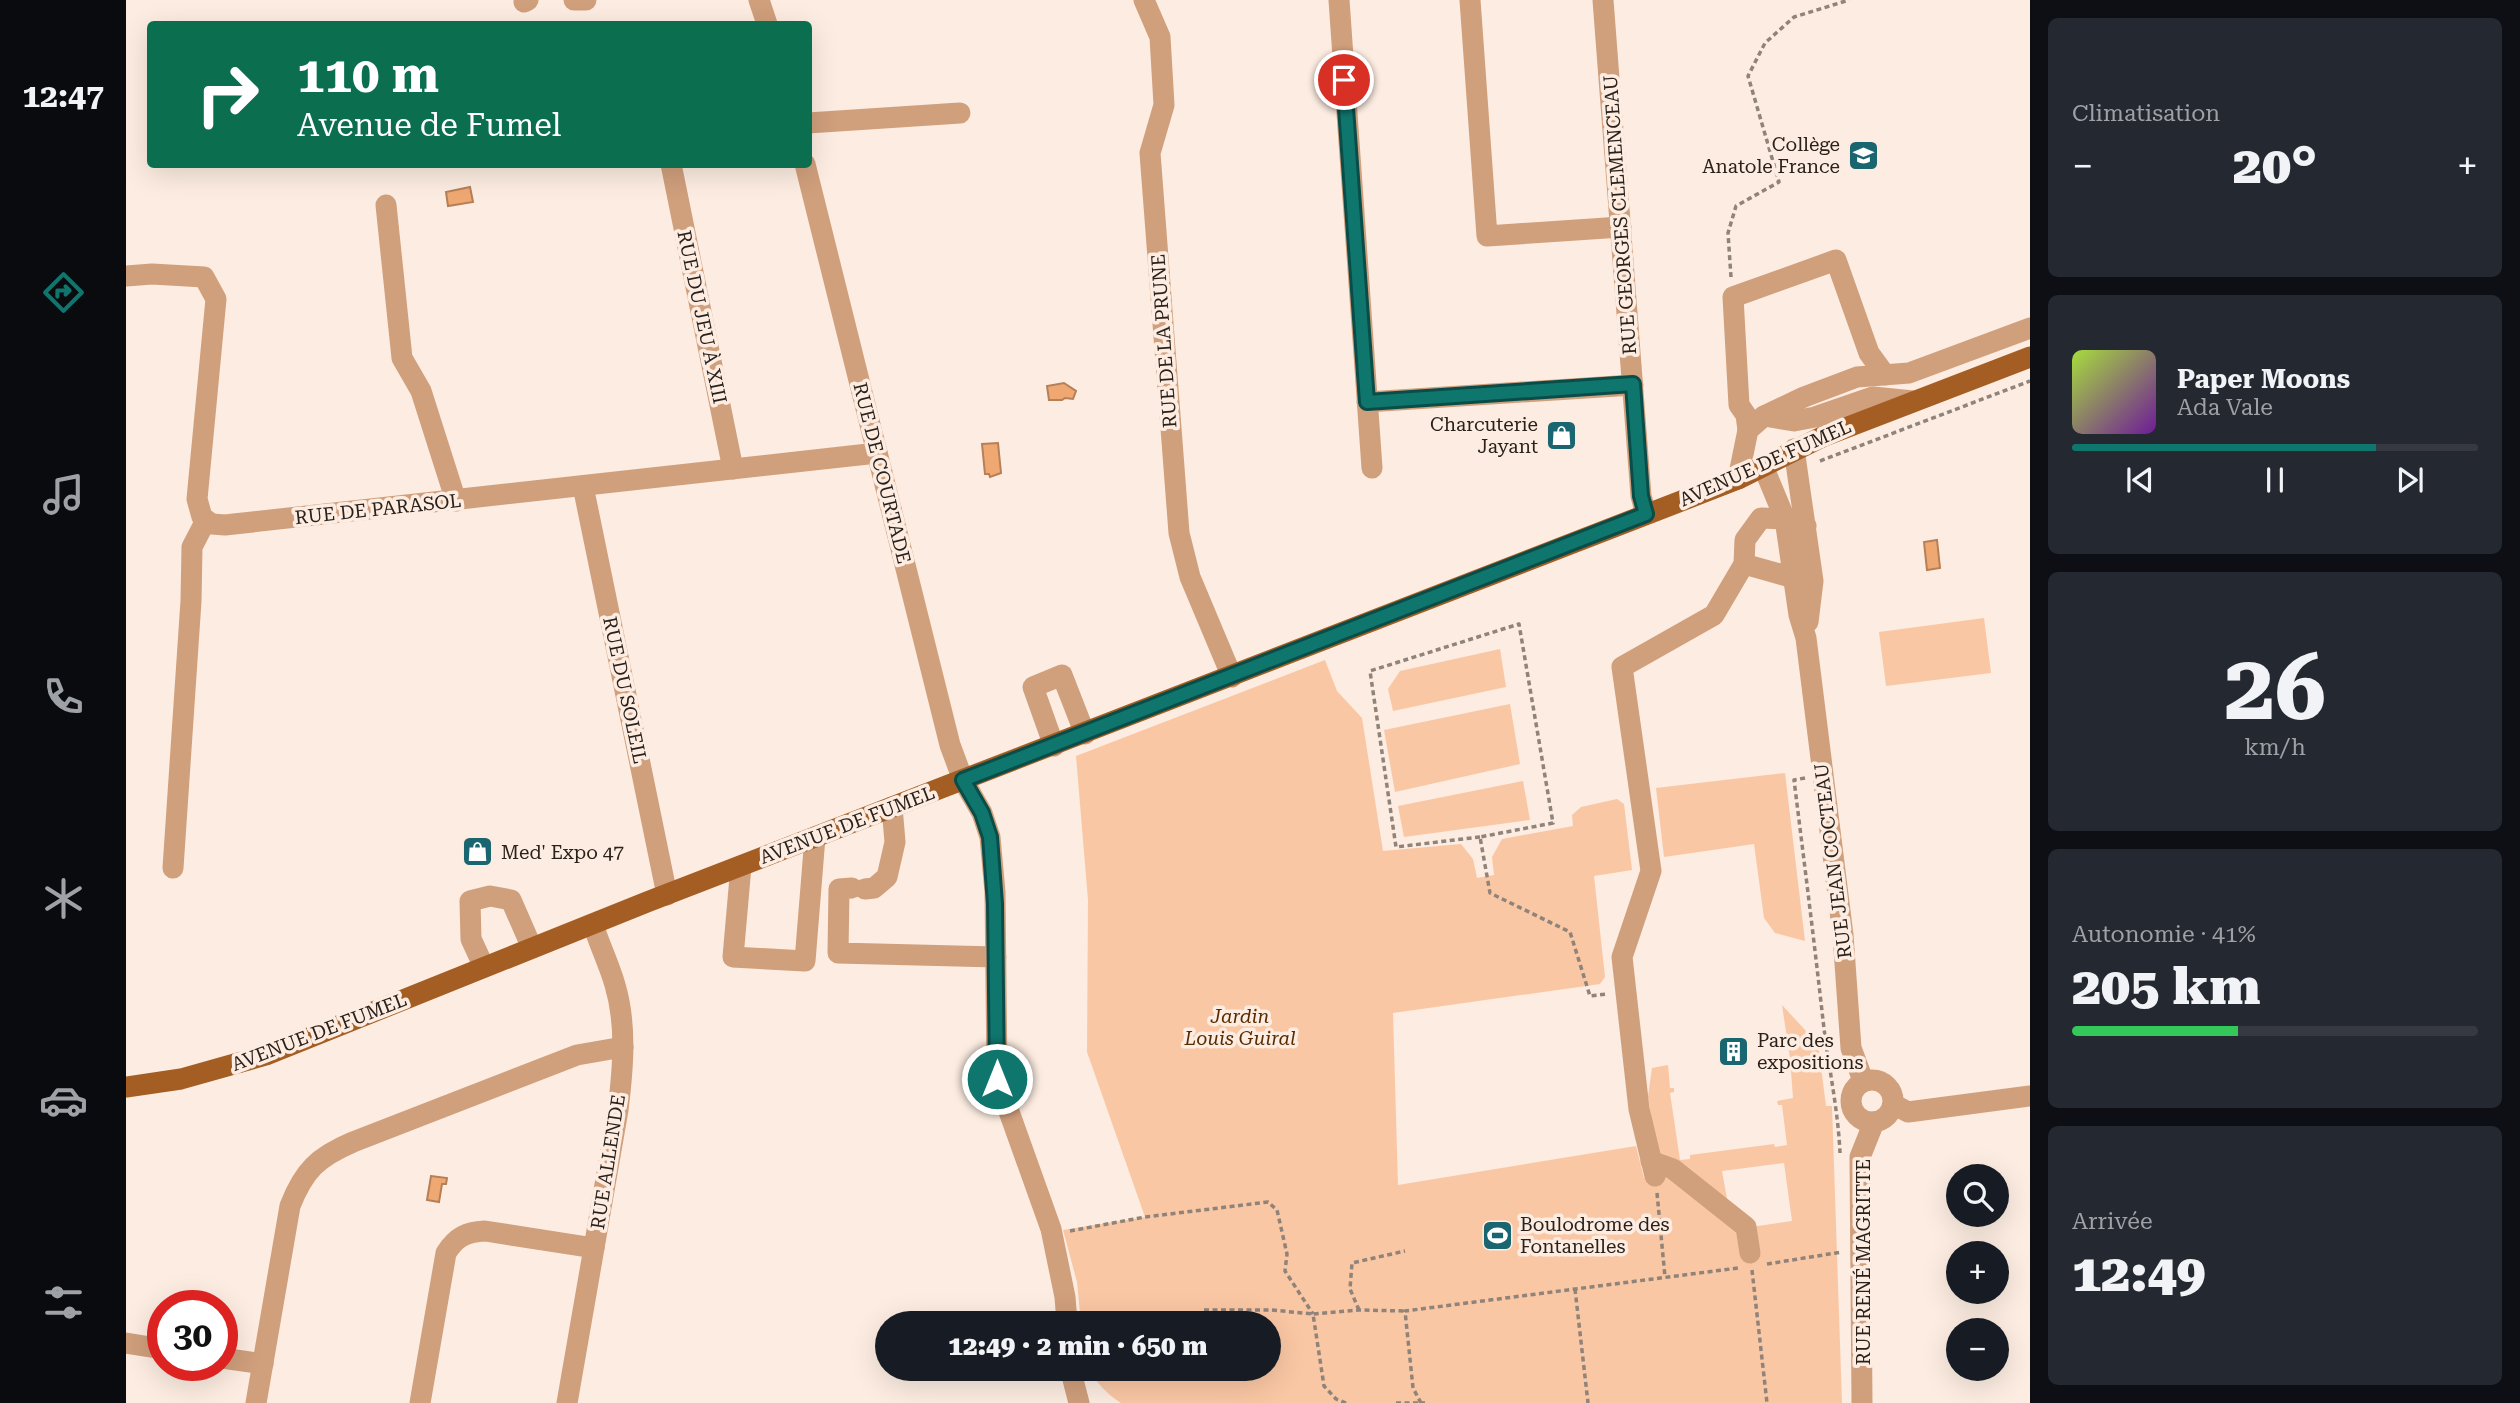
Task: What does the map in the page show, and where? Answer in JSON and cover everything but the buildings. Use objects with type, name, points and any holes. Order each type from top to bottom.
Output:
[{"type":"main road","name":"AVENUE DE FUMEL","points":[[126,1087],[181,1079],[244,1062],[1738,479],[1794,449],[2030,356]]},
{"type":"street","points":[[574,0],[586,0]]},
{"type":"street","points":[[759,0],[766,21]]},
{"type":"street","name":"RUE DE LA PRUNE","points":[[1144,0],[1160,37],[1162,64],[1164,105],[1150,153],[1180,533],[1190,577],[1231,677]]},
{"type":"street","points":[[1339,0],[1372,468]]},
{"type":"street","points":[[1470,0],[1487,236],[1621,228]]},
{"type":"street","name":"RUE GEORGES CLEMENCEAU","points":[[1603,0],[1641,496],[1646,514]]},
{"type":"street","points":[[812,123],[960,113]]},
{"type":"street","name":"RUE DU JEU À XIII","points":[[672,168],[733,469]]},
{"type":"street","name":"RUE DE COURTADE","points":[[806,168],[950,745],[963,780],[982,813],[990,837],[995,892],[997,1079],[1051,1229],[1066,1311]]},
{"type":"street","points":[[386,205],[402,358],[421,391],[456,501]]},
{"type":"street","points":[[1885,375],[1869,353],[1836,260],[1732,297],[1739,405],[1756,423],[1815,417],[1873,397],[1913,401]]},
{"type":"street","points":[[126,276],[152,274],[204,277],[216,299],[197,499],[197,507],[206,520],[192,547],[191,601],[173,868]]},
{"type":"street","points":[[1738,479],[1756,423],[1804,397],[1857,377],[1909,373],[2030,328]]},
{"type":"street","points":[[1367,402],[1633,384]]},
{"type":"street","name":"RUE JEAN COCTEAU","points":[[1794,449],[1813,581],[1806,638]]},
{"type":"street","name":"RUE DE PARASOL","points":[[206,520],[212,524],[225,525],[877,453]]},
{"type":"street","name":"RUE JEAN COCTEAU","points":[[1763,466],[1785,519],[1799,615],[1806,638],[1843,935],[1852,1048],[1861,1075],[1866,1081]]},
{"type":"street","name":"RUE DU SOLEIL","points":[[583,486],[667,895]]},
{"type":"street","points":[[1751,1259],[1746,1227],[1673,1169],[1653,1168],[1639,1109],[1622,957],[1651,871],[1622,667],[1714,615],[1744,564],[1745,540],[1760,518],[1785,519],[1806,526]]},
{"type":"street","points":[[1744,564],[1794,578],[1804,577],[1810,559]]},
{"type":"street","points":[[1054,746],[1033,687],[1062,675],[1085,734]]},
{"type":"street","points":[[892,807],[895,842],[887,877],[874,888],[839,889],[838,953],[996,957]]},
{"type":"street","points":[[741,866],[733,957],[806,961],[815,837]]},
{"type":"street","points":[[484,967],[471,939],[470,901],[490,896],[511,900],[532,948]]},
{"type":"street","name":"RUE ALLENDE","points":[[568,1403],[618,1110],[622,1047],[620,1003],[593,924]]},
{"type":"street","points":[[256,1403],[290,1206],[299,1183],[310,1168],[328,1153],[353,1142],[539,1069],[577,1055],[622,1047]]},
{"type":"street","points":[[1873,1080],[1891,1090],[1893,1104],[1887,1116],[1874,1122],[1861,1119],[1852,1108],[1852,1095],[1855,1089],[1866,1081],[1873,1080]]},
{"type":"street","points":[[1893,1104],[1908,1112],[2030,1096]]},
{"type":"street","name":"RUE RENÉ MAGRITTE","points":[[1862,1403],[1850,1244],[1860,1157],[1874,1122]]},
{"type":"street","points":[[420,1403],[446,1253],[453,1242],[471,1232],[485,1231],[594,1248]]},
{"type":"street","points":[[126,1343],[147,1346]]},
{"type":"street","points":[[238,1360],[263,1364]]},
{"type":"street","points":[[1073,1381],[1079,1403]]},
{"type":"path","points":[[1732,297],[1728,233],[1737,206],[1779,182],[1748,76],[1765,43],[1794,17],[1849,0]]},
{"type":"path","points":[[1519,624],[1553,823],[1480,837],[1396,847],[1370,671],[1519,624]]},
{"type":"path","points":[[1823,782],[1813,777],[1794,780],[1840,1154]]},
{"type":"path","points":[[1480,837],[1490,893],[1570,932],[1590,996],[1626,992]]},
{"type":"path","points":[[1653,1168],[1665,1278]]},
{"type":"path","points":[[1051,1229],[1063,1233],[1145,1217],[1268,1202],[1277,1210],[1287,1254],[1285,1271],[1312,1314],[1324,1386],[1336,1399],[1346,1403]]},
{"type":"path","points":[[1204,1310],[1272,1310],[1312,1314],[1359,1310],[1405,1311],[1665,1278],[1751,1259],[1840,1253],[1850,1244]]},
{"type":"path","points":[[1840,1253],[1850,1244]]},
{"type":"path","points":[[1359,1310],[1349,1289],[1352,1263],[1405,1251]]},
{"type":"path","points":[[1751,1259],[1768,1403]]},
{"type":"path","points":[[1574,1289],[1588,1403]]},
{"type":"path","points":[[1405,1311],[1413,1388],[1422,1403]]},
{"type":"path","points":[[1396,1403],[1422,1403]]},
{"type":"green space","points":[[1984,618],[1991,673],[1886,686],[1879,632]]},
{"type":"green space","points":[[1500,649],[1506,687],[1393,711],[1388,689],[1400,671]]},
{"type":"green space","name":"Jardin Louis Guiral","points":[[1325,660],[1337,691],[1362,718],[1383,851],[1461,844],[1473,859],[1477,878],[1494,875],[1492,857],[1502,839],[1573,826],[1572,815],[1581,807],[1617,799],[1624,804],[1632,870],[1594,876],[1605,977],[1600,984],[1393,1013],[1398,1185],[1636,1146],[1644,1178],[1668,1176],[1751,1227],[1792,1221],[1784,1163],[1722,1171],[1728,1204],[1657,1157],[1648,1096],[1652,1068],[1668,1065],[1670,1088],[1674,1088],[1674,1092],[1670,1093],[1680,1160],[1690,1159],[1690,1155],[1774,1144],[1775,1147],[1787,1145],[1782,1105],[1778,1105],[1777,1101],[1793,1098],[1791,1071],[1788,1071],[1787,1066],[1791,1065],[1782,1005],[1818,1044],[1826,1106],[1832,1106],[1842,1403],[1121,1403],[1107,1392],[1097,1381],[1281,1381],[1281,1311],[1080,1311],[1077,1282],[1063,1230],[1145,1217],[1087,1052],[1088,900],[1076,756]]},
{"type":"green space","points":[[1510,704],[1520,764],[1395,792],[1384,730]]},
{"type":"green space","points":[[1785,773],[1805,941],[1775,933],[1764,918],[1754,844],[1664,857],[1656,788]]},
{"type":"green space","points":[[1523,781],[1530,820],[1404,837],[1398,806]]},
{"type":"shaded area","points":[[470,187],[473,202],[448,206],[446,192]]},
{"type":"shaded area","points":[[1064,383],[1076,391],[1073,399],[1049,400],[1047,386]]},
{"type":"shaded area","points":[[998,443],[1001,473],[990,477],[985,474],[982,444]]},
{"type":"shaded area","points":[[1937,540],[1940,568],[1927,570],[1924,542]]},
{"type":"shaded area","points":[[431,1176],[447,1178],[446,1184],[442,1184],[439,1202],[427,1200]]},
{"type":"place","name":"Collège Anatole France","points":[[1863,155]]},
{"type":"place","name":"Charcuterie Jayant","points":[[1561,435]]},
{"type":"place","name":"Med' Expo 47","points":[[478,852]]},
{"type":"place","name":"Parc des expositions","points":[[1734,1051]]},
{"type":"place","name":"Boulodrome des Fontanelles","points":[[1497,1235]]},
{"type":"route","points":[[997,1079],[995,892],[990,837],[974,796],[963,780],[1646,514],[1641,496],[1633,384],[1367,402],[1344,80]]}]
